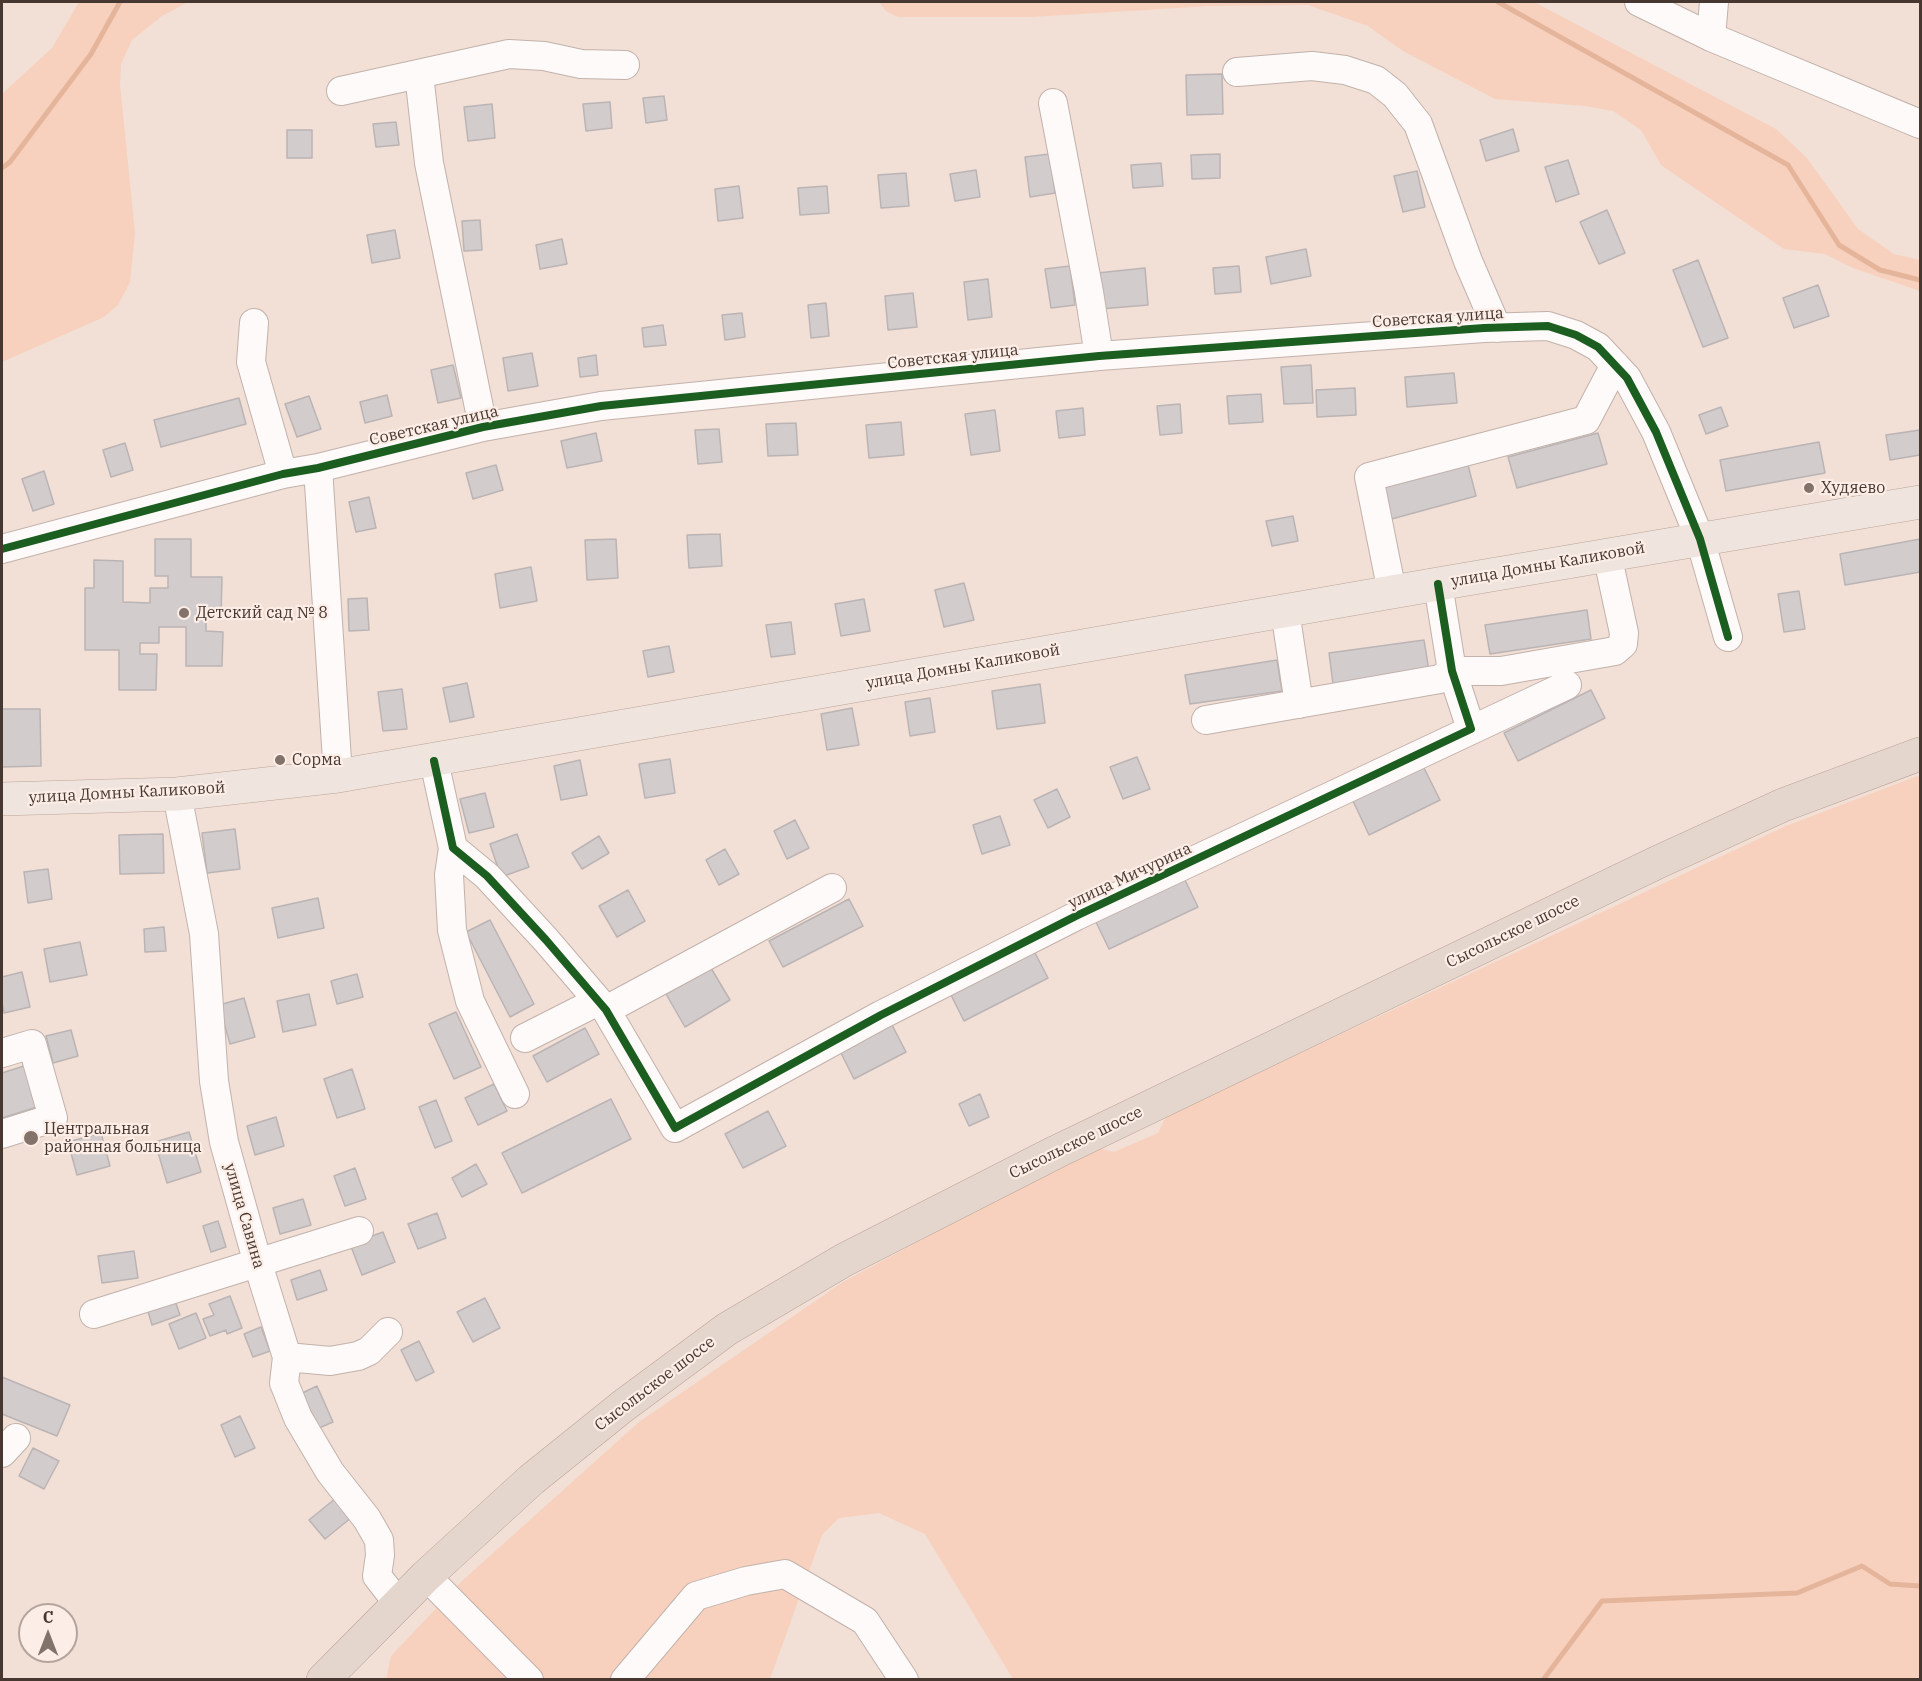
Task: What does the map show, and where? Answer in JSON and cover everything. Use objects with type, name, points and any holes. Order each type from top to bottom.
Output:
[{"type":"highway","name":"Сысольское шоссе","points":[[323,1680],[398,1602],[531,1480],[623,1406],[727,1329],[843,1260],[1067,1147],[1656,863],[1784,804],[1920,754]]},
{"type":"main road","name":"улица Домны Каликовой","points":[[2,799],[177,794],[338,776],[1607,554],[1920,502]]},
{"type":"street","points":[[1639,2],[1711,37],[1920,124]]},
{"type":"street","points":[[1711,37],[1714,2]]},
{"type":"street","points":[[341,91],[509,54],[544,56],[581,64],[625,66]]},
{"type":"street","points":[[1237,72],[1312,66],[1345,70],[1376,80],[1395,95],[1418,124],[1468,261],[1497,328]]},
{"type":"street","points":[[418,74],[431,174],[483,427]]},
{"type":"street","points":[[1053,102],[1099,356]]},
{"type":"street","points":[[254,323],[251,362],[283,474]]},
{"type":"street","name":"Советская улица","points":[[2,549],[283,474],[318,468],[483,427],[601,406],[1099,356],[1548,326],[1576,335],[1598,347],[1627,378],[1656,432],[1700,539],[1728,637]]},
{"type":"street","points":[[1392,592],[1369,477],[1586,420],[1615,365]]},
{"type":"street","points":[[318,468],[338,776]]},
{"type":"street","points":[[1206,720],[1440,680],[1452,671],[1524,668],[1615,651],[1623,644],[1624,633],[1607,554]]},
{"type":"street","points":[[1438,584],[1452,671],[1471,729]]},
{"type":"street","points":[[1285,611],[1299,704]]},
{"type":"street","name":"улица Мичурина","points":[[602,1005],[675,1128],[881,1015],[1076,916],[1567,685]]},
{"type":"street","points":[[434,761],[453,848],[450,875],[452,930],[470,1001],[515,1094]]},
{"type":"street","name":"улица Савина","points":[[177,794],[204,934],[214,1081],[224,1142],[287,1357],[284,1383],[298,1418],[330,1472],[367,1519],[379,1540],[380,1555],[377,1576],[398,1602]]},
{"type":"street","points":[[453,848],[487,876],[602,1005]]},
{"type":"street","points":[[525,1038],[602,1005],[832,888]]},
{"type":"street","points":[[2,1053],[32,1044],[53,1118],[2,1134]]},
{"type":"street","points":[[94,1314],[359,1232]]},
{"type":"street","points":[[287,1357],[330,1361],[346,1359],[369,1351],[388,1332]]},
{"type":"street","points":[[625,1680],[696,1596],[746,1581],[785,1574],[865,1621],[904,1680]]},
{"type":"street","points":[[426,1576],[529,1680]]},
{"type":"shaded area","points":[[79,2],[188,2],[162,16],[132,40],[121,64],[120,84],[135,233],[130,282],[118,305],[104,317],[2,362],[2,94],[52,48]]},
{"type":"shaded area","points":[[879,2],[1534,2],[1776,129],[1807,158],[1858,229],[1894,254],[1920,260],[1920,291],[1853,268],[1825,254],[1784,249],[1661,165],[1641,130],[1613,111],[1585,106],[1495,99],[1403,51],[1368,26],[1308,5],[1210,6],[1031,17],[898,17],[886,11]]},
{"type":"shaded area","points":[[1920,775],[1920,1679],[1013,1679],[925,1534],[879,1513],[839,1518],[822,1535],[770,1679],[386,1680],[391,1656],[463,1580],[639,1422],[843,1282],[1095,1147],[1114,1152],[1158,1133],[1166,1116],[1786,826]]},
{"type":"building","points":[[1222,74],[1223,114],[1187,115],[1186,75]]},
{"type":"building","points":[[664,96],[667,120],[646,123],[643,98]]},
{"type":"building","points":[[610,102],[612,128],[586,131],[583,104]]},
{"type":"building","points":[[492,104],[495,138],[468,141],[464,107]]},
{"type":"building","points":[[396,122],[399,145],[376,147],[373,124]]},
{"type":"building","points":[[1513,129],[1519,151],[1486,161],[1480,140]]},
{"type":"building","points":[[287,130],[312,130],[312,158],[287,158]]},
{"type":"building","points":[[1050,154],[1055,193],[1030,197],[1025,157]]},
{"type":"building","points":[[1220,154],[1220,178],[1192,179],[1191,155]]},
{"type":"building","points":[[1568,160],[1579,194],[1556,202],[1545,167]]},
{"type":"building","points":[[1161,163],[1163,186],[1133,188],[1131,165]]},
{"type":"building","points":[[976,170],[980,197],[955,201],[950,174]]},
{"type":"building","points":[[1417,171],[1425,207],[1403,212],[1394,176]]},
{"type":"building","points":[[906,173],[909,206],[881,208],[878,175]]},
{"type":"building","points":[[739,186],[743,218],[718,221],[715,189]]},
{"type":"building","points":[[827,186],[829,213],[800,215],[798,188]]},
{"type":"building","points":[[1607,210],[1625,253],[1599,264],[1580,222]]},
{"type":"building","points":[[480,220],[482,250],[464,251],[462,221]]},
{"type":"building","points":[[395,230],[400,258],[372,263],[367,235]]},
{"type":"building","points":[[562,239],[567,264],[540,269],[536,245]]},
{"type":"building","points":[[1306,249],[1311,276],[1271,284],[1266,257]]},
{"type":"building","points":[[1698,260],[1728,338],[1703,347],[1673,270]]},
{"type":"building","points":[[1070,266],[1075,305],[1051,308],[1045,269]]},
{"type":"building","points":[[1239,266],[1241,292],[1215,294],[1213,268]]},
{"type":"building","points":[[1145,268],[1148,305],[1100,309],[1097,273]]},
{"type":"building","points":[[988,279],[992,317],[968,320],[964,282]]},
{"type":"building","points":[[1818,285],[1829,316],[1794,328],[1783,298]]},
{"type":"building","points":[[913,293],[917,327],[888,330],[885,296]]},
{"type":"building","points":[[826,303],[829,336],[811,338],[808,305]]},
{"type":"building","points":[[742,313],[745,337],[725,340],[722,315]]},
{"type":"building","points":[[663,325],[666,345],[644,347],[642,328]]},
{"type":"building","points":[[532,353],[538,386],[508,391],[503,358]]},
{"type":"building","points":[[596,355],[598,375],[580,377],[578,358]]},
{"type":"building","points":[[453,365],[461,398],[438,403],[431,370]]},
{"type":"building","points":[[1311,365],[1313,403],[1284,404],[1281,367]]},
{"type":"building","points":[[1454,373],[1457,403],[1407,407],[1405,377]]},
{"type":"building","points":[[1355,388],[1356,415],[1317,417],[1316,390]]},
{"type":"building","points":[[1261,394],[1263,422],[1229,424],[1227,396]]},
{"type":"building","points":[[387,395],[392,416],[365,423],[360,402]]},
{"type":"building","points":[[309,396],[321,429],[297,437],[285,404]]},
{"type":"building","points":[[239,398],[246,424],[161,447],[154,420]]},
{"type":"building","points":[[1180,404],[1182,433],[1160,435],[1157,406]]},
{"type":"building","points":[[1721,407],[1728,426],[1706,434],[1699,415]]},
{"type":"building","points":[[1083,408],[1085,435],[1059,438],[1056,411]]},
{"type":"building","points":[[995,410],[1000,451],[971,455],[965,414]]},
{"type":"building","points":[[901,422],[904,455],[869,458],[866,425]]},
{"type":"building","points":[[796,423],[798,455],[768,456],[766,424]]},
{"type":"building","points":[[719,429],[722,462],[698,464],[695,430]]},
{"type":"building","points":[[1920,430],[1920,455],[1890,460],[1886,435]]},
{"type":"building","points":[[596,433],[602,461],[567,468],[561,441]]},
{"type":"building","points":[[1598,433],[1607,464],[1517,488],[1508,457]]},
{"type":"building","points":[[1819,442],[1825,473],[1726,491],[1720,460]]},
{"type":"building","points":[[125,443],[133,470],[111,477],[103,450]]},
{"type":"building","points":[[496,465],[503,490],[473,499],[466,473]]},
{"type":"building","points":[[1468,465],[1476,496],[1388,520],[1379,489]]},
{"type":"building","points":[[44,471],[54,504],[33,511],[22,479]]},
{"type":"building","points":[[369,497],[376,528],[356,532],[349,502]]},
{"type":"building","points":[[1293,516],[1298,541],[1272,546],[1266,521]]},
{"type":"building","points":[[720,534],[722,566],[689,568],[687,535]]},
{"type":"building","points":[[155,539],[191,539],[191,577],[222,577],[221,617],[206,617],[206,631],[223,632],[222,666],[186,666],[186,627],[159,627],[159,643],[140,643],[140,654],[157,654],[156,690],[119,690],[119,650],[85,650],[85,588],[94,588],[94,560],[123,561],[123,602],[150,603],[150,588],[168,588],[168,576],[155,576]]},
{"type":"building","points":[[616,539],[618,578],[587,580],[585,540]]},
{"type":"building","points":[[1920,539],[1920,572],[1845,585],[1840,554]]},
{"type":"building","points":[[531,567],[537,601],[500,608],[495,574]]},
{"type":"building","points":[[964,583],[974,620],[944,627],[935,590]]},
{"type":"building","points":[[1799,591],[1805,629],[1784,632],[1778,594]]},
{"type":"building","points":[[367,598],[369,630],[349,631],[348,599]]},
{"type":"building","points":[[864,599],[870,631],[841,636],[835,604]]},
{"type":"building","points":[[1587,610],[1591,639],[1490,654],[1485,625]]},
{"type":"building","points":[[791,622],[795,654],[771,657],[766,625]]},
{"type":"building","points":[[1424,640],[1429,671],[1333,684],[1329,653]]},
{"type":"building","points":[[669,646],[674,672],[648,677],[643,651]]},
{"type":"building","points":[[1277,660],[1282,691],[1190,704],[1185,675]]},
{"type":"building","points":[[467,683],[474,717],[450,722],[443,688]]},
{"type":"building","points":[[1040,684],[1045,723],[997,729],[992,691]]},
{"type":"building","points":[[402,689],[407,729],[383,731],[378,692]]},
{"type":"building","points":[[1591,690],[1605,718],[1518,761],[1504,733]]},
{"type":"building","points":[[930,698],[935,732],[910,736],[905,702]]},
{"type":"building","points":[[852,708],[859,745],[827,750],[821,714]]},
{"type":"building","points":[[2,709],[40,709],[41,766],[2,767]]},
{"type":"building","points":[[1137,757],[1150,789],[1123,799],[1110,767]]},
{"type":"building","points":[[670,759],[675,793],[645,798],[639,764]]},
{"type":"building","points":[[580,760],[587,795],[561,800],[554,766]]},
{"type":"building","points":[[1423,766],[1440,800],[1369,835],[1353,801]]},
{"type":"building","points":[[1057,789],[1070,817],[1048,828],[1034,800]]},
{"type":"building","points":[[485,793],[494,827],[469,833],[460,799]]},
{"type":"building","points":[[1000,816],[1010,845],[982,854],[973,825]]},
{"type":"building","points":[[795,820],[809,848],[787,859],[774,831]]},
{"type":"building","points":[[235,829],[240,869],[207,873],[202,833]]},
{"type":"building","points":[[163,834],[164,873],[120,874],[119,835]]},
{"type":"building","points":[[517,834],[529,867],[501,877],[490,844]]},
{"type":"building","points":[[599,836],[609,853],[582,869],[572,853]]},
{"type":"building","points":[[725,849],[739,874],[719,885],[706,860]]},
{"type":"building","points":[[48,869],[52,899],[28,903],[24,872]]},
{"type":"building","points":[[1184,878],[1198,907],[1109,949],[1095,920]]},
{"type":"building","points":[[628,890],[645,921],[617,937],[599,906]]},
{"type":"building","points":[[318,898],[324,928],[278,938],[272,908]]},
{"type":"building","points":[[849,899],[863,926],[783,967],[769,941]]},
{"type":"building","points":[[490,920],[534,1004],[510,1017],[466,932]]},
{"type":"building","points":[[164,927],[166,951],[145,952],[144,929]]},
{"type":"building","points":[[80,942],[87,975],[50,982],[44,949]]},
{"type":"building","points":[[1034,951],[1048,978],[964,1021],[950,993]]},
{"type":"building","points":[[711,968],[730,1000],[685,1027],[666,994]]},
{"type":"building","points":[[22,972],[30,1007],[4,1013],[2,977]]},
{"type":"building","points":[[357,974],[363,997],[337,1004],[331,981]]},
{"type":"building","points":[[309,994],[316,1025],[283,1032],[277,1001]]},
{"type":"building","points":[[244,998],[255,1037],[230,1044],[219,1005]]},
{"type":"building","points":[[456,1012],[481,1067],[454,1079],[429,1024]]},
{"type":"building","points":[[892,1025],[906,1052],[854,1079],[840,1051]]},
{"type":"building","points":[[585,1028],[599,1054],[547,1082],[533,1056]]},
{"type":"building","points":[[71,1030],[78,1056],[53,1063],[46,1036]]},
{"type":"building","points":[[27,1065],[40,1106],[2,1118],[2,1073]]},
{"type":"building","points":[[352,1069],[365,1109],[337,1118],[324,1079]]},
{"type":"building","points":[[494,1084],[507,1111],[478,1125],[465,1098]]},
{"type":"building","points":[[980,1094],[989,1117],[969,1126],[959,1104]]},
{"type":"building","points":[[611,1099],[631,1139],[522,1193],[502,1153]]},
{"type":"building","points":[[436,1100],[452,1141],[435,1148],[419,1107]]},
{"type":"building","points":[[768,1111],[786,1146],[743,1168],[725,1134]]},
{"type":"building","points":[[276,1117],[284,1146],[255,1155],[247,1126]]},
{"type":"building","points":[[189,1132],[201,1172],[167,1183],[155,1142]]},
{"type":"building","points":[[101,1133],[110,1166],[77,1175],[68,1142]]},
{"type":"building","points":[[476,1164],[487,1184],[462,1197],[452,1178]]},
{"type":"building","points":[[355,1168],[366,1199],[345,1206],[334,1176]]},
{"type":"building","points":[[303,1199],[311,1225],[280,1234],[273,1208]]},
{"type":"building","points":[[437,1213],[446,1238],[418,1249],[408,1224]]},
{"type":"building","points":[[218,1221],[226,1247],[211,1252],[203,1226]]},
{"type":"building","points":[[383,1232],[395,1262],[362,1275],[350,1244]]},
{"type":"building","points":[[134,1251],[138,1278],[102,1283],[98,1256]]},
{"type":"building","points":[[320,1270],[327,1290],[297,1300],[291,1280]]},
{"type":"building","points":[[230,1296],[242,1328],[227,1334],[226,1330],[210,1336],[203,1319],[214,1315],[209,1304]]},
{"type":"building","points":[[174,1298],[180,1315],[152,1325],[147,1308]]},
{"type":"building","points":[[485,1298],[500,1328],[473,1342],[457,1312]]},
{"type":"building","points":[[196,1313],[206,1338],[179,1349],[169,1324]]},
{"type":"building","points":[[261,1327],[270,1351],[253,1357],[244,1334]]},
{"type":"building","points":[[419,1341],[434,1372],[416,1381],[401,1350]]},
{"type":"building","points":[[2,1377],[70,1405],[57,1436],[2,1414]]},
{"type":"building","points":[[317,1386],[333,1422],[312,1431],[296,1396]]},
{"type":"building","points":[[240,1416],[255,1448],[235,1457],[221,1425]]},
{"type":"building","points":[[33,1448],[59,1461],[44,1489],[19,1476]]},
{"type":"building","points":[[336,1498],[352,1517],[325,1539],[309,1520]]},
{"type":"waterway","points":[[2,168],[10,162],[91,54],[120,2]]},
{"type":"waterway","points":[[1498,2],[1788,165],[1839,245],[1880,270],[1920,280]]},
{"type":"waterway","points":[[1543,1680],[1602,1601],[1797,1593],[1862,1566],[1890,1584],[1920,1586]]},
{"type":"cycle path","points":[[2,549],[283,474],[318,468],[483,427],[601,406],[1099,356],[1484,328],[1548,326],[1576,335],[1598,347],[1627,378],[1656,432],[1700,539],[1728,637]]},
{"type":"cycle path","points":[[434,761],[453,848],[487,876],[606,1010],[675,1128],[881,1015],[1076,916],[1471,729],[1452,671],[1438,584]]},
{"type":"place","name":"Худяево","points":[[1809,488]]},
{"type":"place","name":"Детский сад № 8","points":[[184,613]]},
{"type":"place","name":"Сорма","points":[[280,760]]},
{"type":"place","name":"Центральная районная больница","points":[[31,1138]]}]
